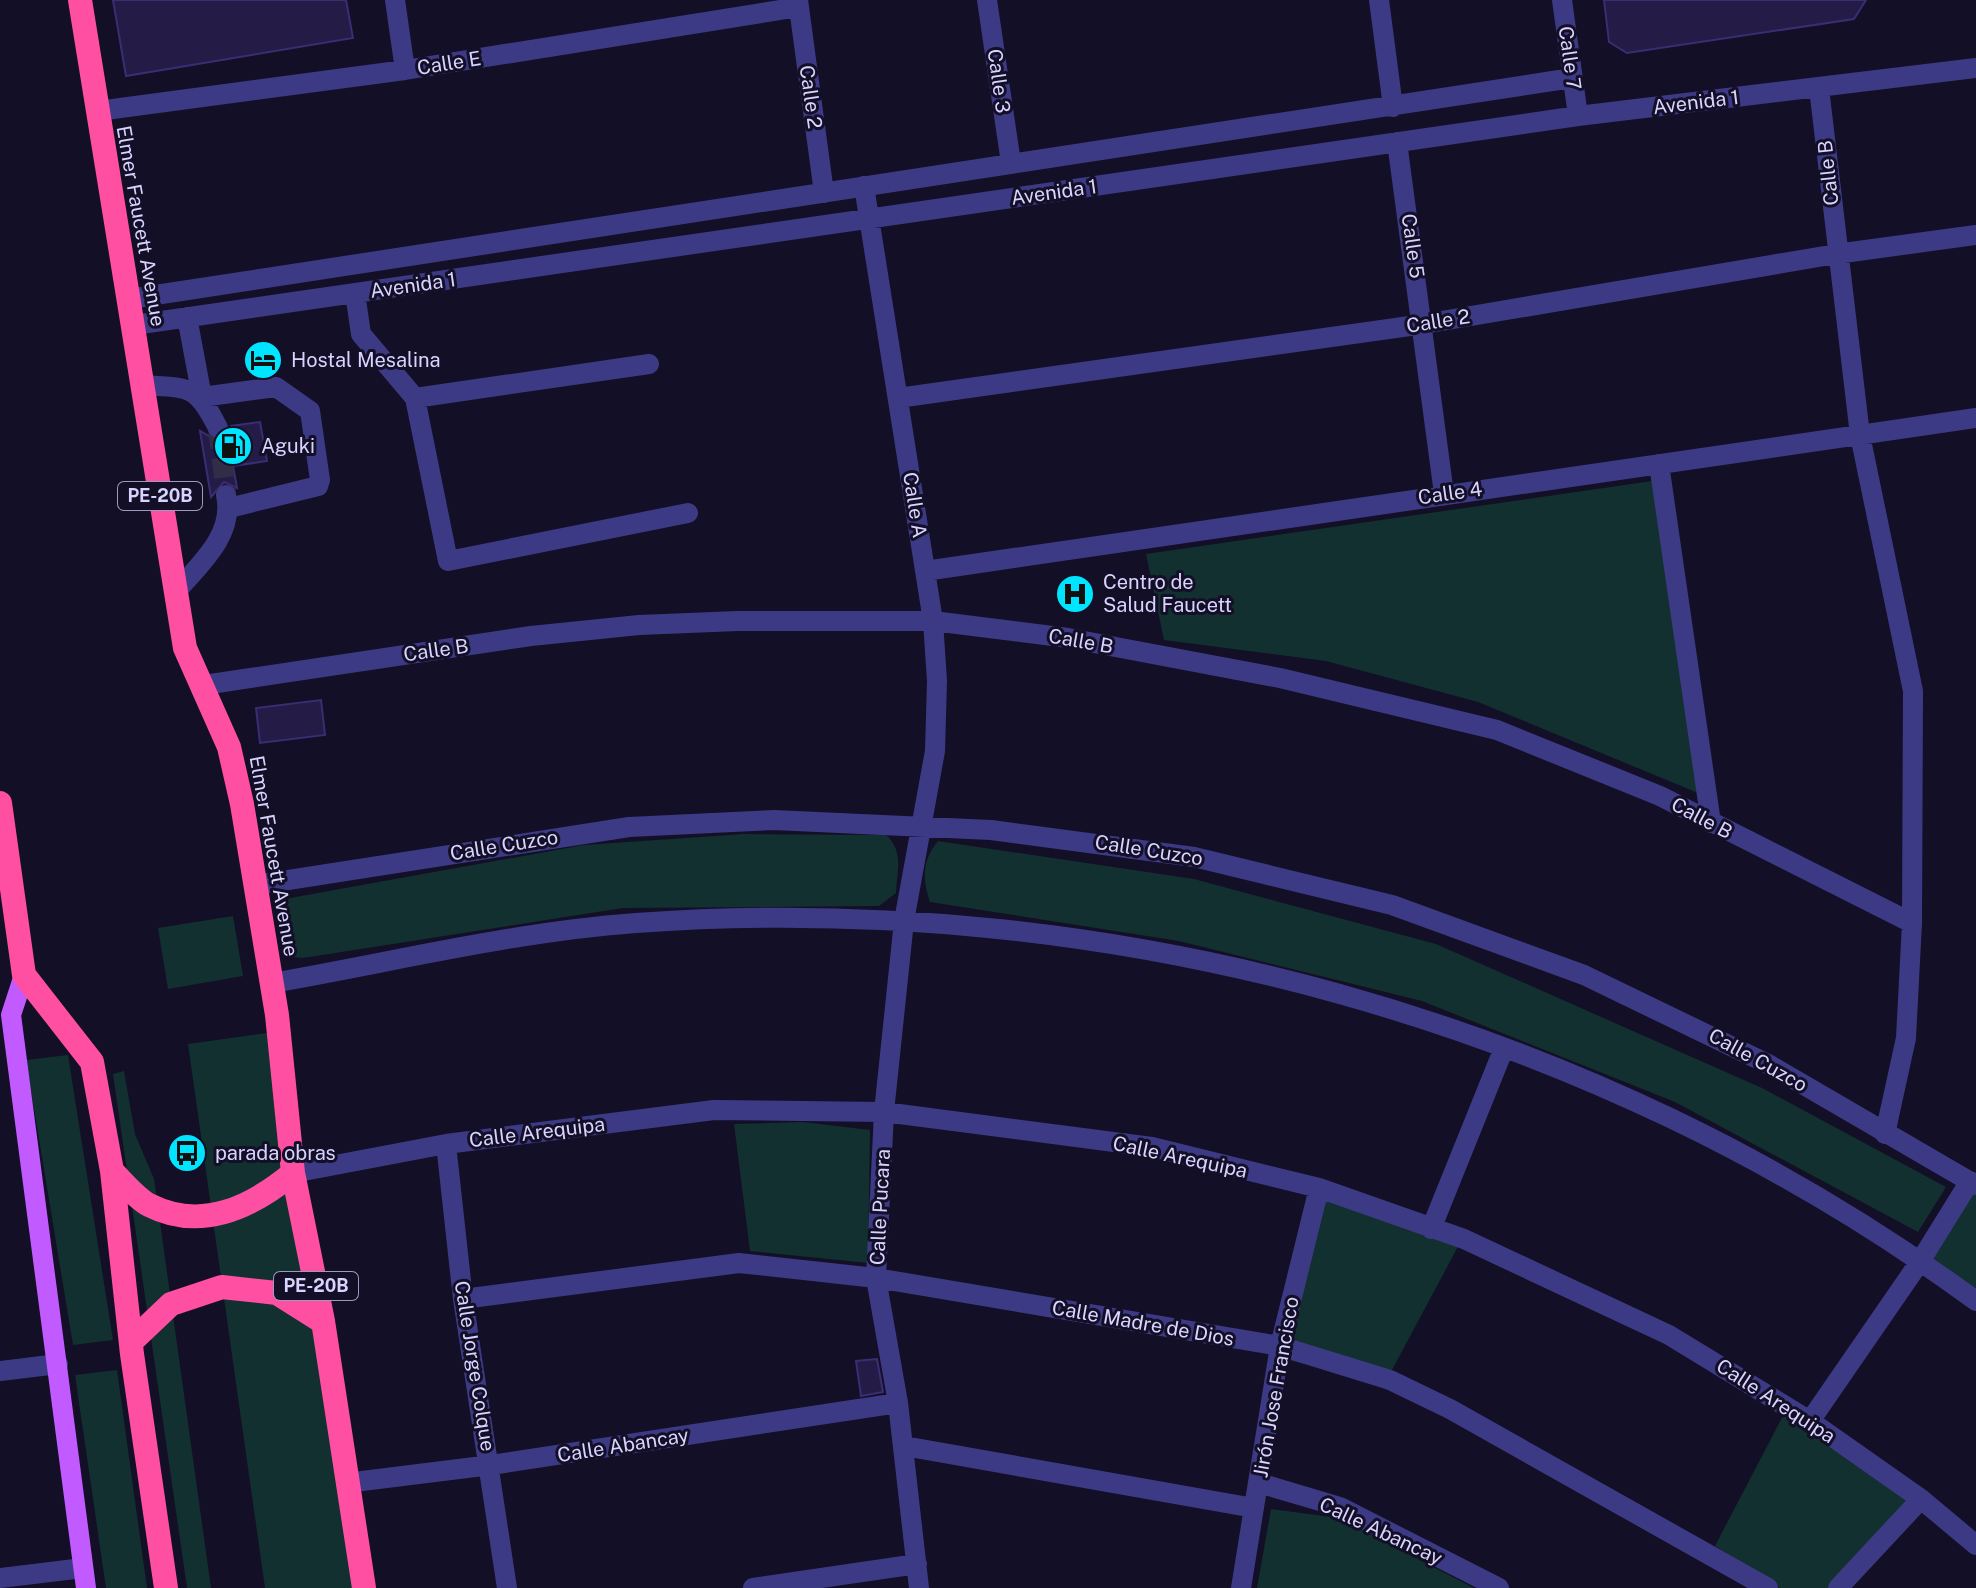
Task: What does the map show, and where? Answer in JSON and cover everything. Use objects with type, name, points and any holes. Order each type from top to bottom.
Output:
[{"type":"highway","name":"Elmer Faucett Avenue","points":[[80,0],[185,648],[229,747],[256,885],[272,983],[293,1173],[323,1322],[364,1588]]},
{"type":"highway","points":[[0,803],[7,895],[24,975],[92,1062],[112,1171],[131,1342],[166,1588]]},
{"type":"highway","points":[[112,1171],[148,1205],[197,1218],[245,1207],[293,1173]]},
{"type":"highway","points":[[131,1342],[171,1304],[222,1287],[277,1293],[323,1322]]},
{"type":"main road","points":[[24,975],[11,1015],[85,1578]]},
{"type":"street","points":[[395,0],[405,70]]},
{"type":"street","name":"Calle 3","points":[[987,0],[1011,163]]},
{"type":"street","points":[[1379,0],[1393,107]]},
{"type":"street","name":"Calle 7","points":[[1562,0],[1578,116]]},
{"type":"street","name":"Calle E","points":[[98,111],[405,70],[798,4]]},
{"type":"street","name":"Calle 2","points":[[798,4],[824,193]]},
{"type":"street","name":"Avenida 1","points":[[134,325],[1578,116],[1976,68]]},
{"type":"street","name":"Avenida 1","points":[[129,299],[1572,78]]},
{"type":"street","name":"Calle B","points":[[1819,88],[1836,254],[1860,435],[1913,691],[1912,923],[1906,1038],[1885,1134]]},
{"type":"street","name":"Calle 5","points":[[1397,142],[1424,324],[1444,494]]},
{"type":"street","name":"Calle A","points":[[864,186],[933,621],[937,681],[935,751],[924,826]]},
{"type":"street","name":"Calle 2","points":[[898,398],[1424,324],[1836,254],[1976,235]]},
{"type":"street","points":[[355,293],[361,334],[415,398],[448,561],[688,513]]},
{"type":"street","points":[[187,317],[202,397],[218,428]]},
{"type":"street","points":[[415,398],[649,364]]},
{"type":"street","points":[[142,385],[183,388],[202,397],[276,387],[310,411],[320,480],[318,486],[228,501],[225,530],[175,593]]},
{"type":"street","name":"Calle 4","points":[[925,571],[1976,418]]},
{"type":"street","points":[[1659,464],[1711,823]]},
{"type":"street","name":"Calle B","points":[[204,685],[531,636],[639,625],[738,621],[933,621],[1068,638],[1280,678],[1497,730],[1655,794],[1912,923]]},
{"type":"street","name":"Calle Cuzco","points":[[256,885],[629,827],[774,820],[924,826],[1059,837],[1194,857],[1313,883],[1431,917],[1521,949],[1646,1002],[1768,1064],[1974,1183]]},
{"type":"street","name":"Calle Pucara","points":[[919,1588],[904,1446],[876,1278],[884,1112],[904,921],[924,826]]},
{"type":"street","points":[[272,983],[521,935],[621,925],[771,918],[904,921],[1011,930],[1210,962],[1393,1010],[1585,1080],[1724,1145],[1835,1206],[1921,1260],[1976,1301]]},
{"type":"street","points":[[1431,1229],[1504,1048]]},
{"type":"street","name":"Calle Arequipa","points":[[293,1173],[446,1144],[714,1110],[884,1112],[1152,1147],[1319,1188],[1464,1239],[1669,1335],[1810,1421],[1921,1499],[1976,1545]]},
{"type":"street","name":"Calle Jorge Colque","points":[[446,1144],[463,1299],[491,1465],[507,1588]]},
{"type":"street","points":[[1810,1421],[1974,1183]]},
{"type":"street","name":"Jirón Jose Francisco","points":[[1241,1588],[1280,1346],[1319,1188]]},
{"type":"street","name":"Calle Madre de Dios","points":[[463,1299],[739,1263],[876,1278],[1280,1346],[1390,1380],[1450,1409],[1768,1588]]},
{"type":"street","points":[[0,1371],[58,1364]]},
{"type":"street","name":"Calle Abancay","points":[[346,1483],[491,1465],[898,1403]]},
{"type":"street","points":[[904,1446],[1254,1508]]},
{"type":"street","name":"Calle Abancay","points":[[1259,1483],[1340,1507],[1499,1588]]},
{"type":"street","points":[[1838,1588],[1921,1499]]},
{"type":"street","points":[[753,1588],[917,1564]]},
{"type":"street","points":[[0,1578],[85,1578]]},
{"type":"green space","points":[[1652,481],[1698,793],[1478,702],[1326,661],[1164,640],[1146,554]]},
{"type":"green space","points":[[744,834],[886,835],[897,855],[896,893],[879,906],[623,908],[303,958],[291,957],[282,943],[278,926],[280,910],[290,898],[584,845]]},
{"type":"green space","points":[[938,841],[1194,879],[1436,944],[1762,1088],[1946,1187],[1918,1232],[1675,1102],[1422,1001],[1179,941],[930,902],[925,870],[929,855]]},
{"type":"green space","points":[[233,916],[243,976],[168,989],[158,928]]},
{"type":"green space","points":[[274,1032],[358,1588],[265,1588],[188,1044]]},
{"type":"green space","points":[[68,1055],[113,1340],[73,1345],[26,1060]]},
{"type":"green space","points":[[124,1071],[135,1134],[154,1179],[211,1588],[187,1588],[113,1074]]},
{"type":"green space","points":[[803,1122],[870,1130],[868,1263],[750,1251],[734,1124]]},
{"type":"green space","points":[[1315,1190],[1461,1241],[1385,1383],[1280,1358]]},
{"type":"green space","points":[[1973,1193],[1976,1195],[1976,1294],[1932,1260]]},
{"type":"green space","points":[[117,1370],[147,1588],[106,1588],[75,1375]]},
{"type":"green space","points":[[1787,1408],[1913,1499],[1833,1588],[1780,1588],[1715,1546]]},
{"type":"green space","points":[[1271,1509],[1339,1518],[1474,1588],[1257,1588]]},
{"type":"building","points":[[113,0],[346,0],[353,38],[126,76]]},
{"type":"building","points":[[1604,0],[1866,0],[1854,19],[1627,53],[1609,42]]},
{"type":"building","name":"Aguki","points":[[260,422],[267,461],[233,466],[237,488],[224,482],[211,497],[200,431],[218,441],[229,436],[231,426]]},
{"type":"building","points":[[321,700],[325,735],[260,743],[256,708]]},
{"type":"building","points":[[877,1359],[883,1392],[861,1396],[856,1361]]},
{"type":"tunnel","points":[[218,428],[226,494]]},
{"type":"place","name":"Hostal Mesalina","points":[[263,360]]},
{"type":"place","name":"Aguki","points":[[233,446]]},
{"type":"place","name":"Centro de Salud Faucett","points":[[1075,594]]},
{"type":"place","name":"parada obras","points":[[187,1153]]}]
